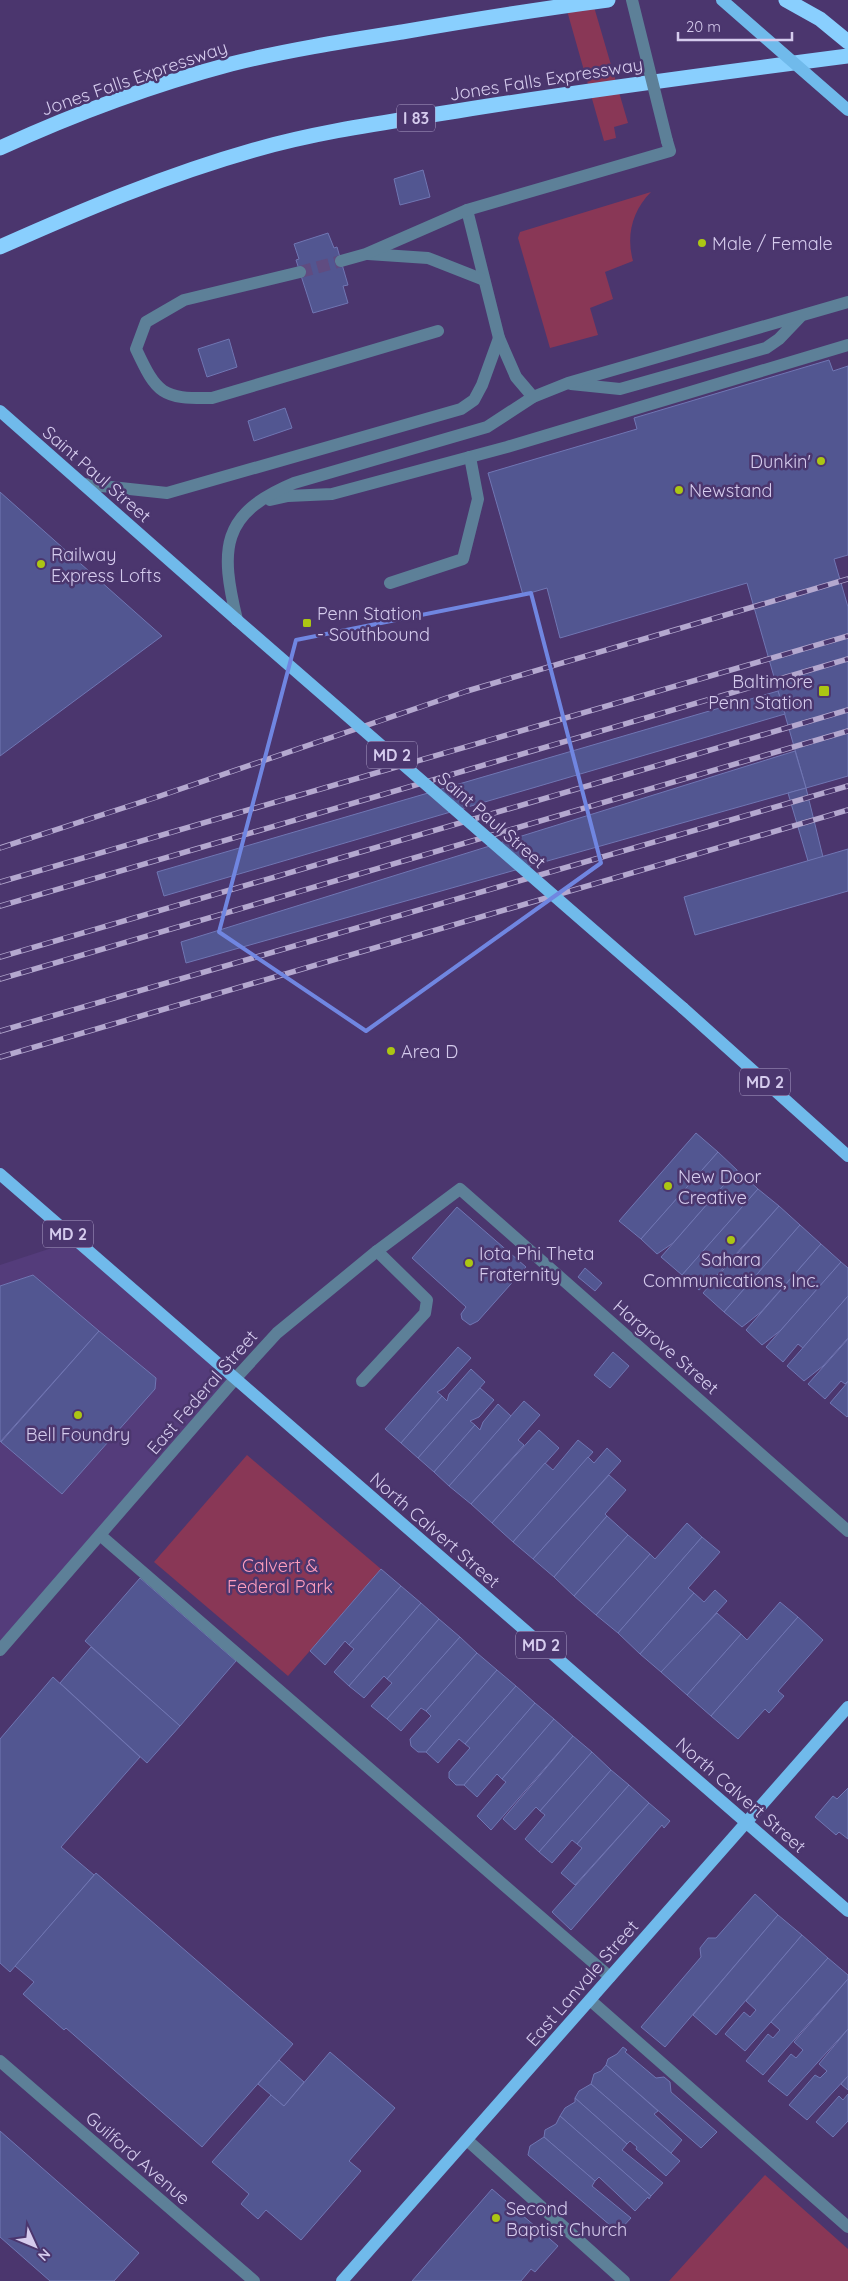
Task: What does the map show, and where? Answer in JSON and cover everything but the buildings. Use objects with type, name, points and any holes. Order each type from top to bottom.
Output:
[{"type":"highway","name":"Jones Falls Expressway","points":[[0,148],[46,127],[132,95],[231,64],[336,42],[537,9],[608,0]]},
{"type":"highway","points":[[786,0],[820,19],[848,42]]},
{"type":"highway","name":"Jones Falls Expressway","points":[[0,247],[86,208],[168,176],[256,149],[366,126],[571,92],[848,56]]},
{"type":"main road","points":[[722,0],[848,110]]},
{"type":"main road","name":"Saint Paul Street","points":[[0,412],[682,1008],[848,1156]]},
{"type":"main road","name":"North Calvert Street","points":[[0,1174],[848,1911]]},
{"type":"main road","name":"East Lanvale Street","points":[[342,2281],[848,1707]]},
{"type":"street","points":[[341,261],[366,254],[467,210],[670,151],[632,0]]},
{"type":"street","points":[[467,210],[500,338],[516,377],[533,397]]},
{"type":"street","points":[[366,254],[428,258],[484,280]]},
{"type":"street","points":[[300,272],[184,300],[146,322],[136,349],[150,379],[168,394],[189,398],[212,398],[438,331]]},
{"type":"street","points":[[237,620],[228,566],[229,539],[240,519],[255,503],[294,483],[487,427],[533,397],[568,383],[848,302]]},
{"type":"street","points":[[568,383],[594,388],[620,389],[766,348],[779,339],[801,317]]},
{"type":"street","points":[[83,484],[167,493],[461,409],[474,400],[482,385],[500,338]]},
{"type":"street","points":[[255,503],[288,496],[332,494],[470,457],[848,345]]},
{"type":"street","points":[[390,583],[463,559],[478,499],[470,457]]},
{"type":"street","name":"East Federal Street","points":[[0,1650],[277,1333],[377,1251],[460,1189]]},
{"type":"street","name":"Hargrove Street","points":[[460,1189],[848,1531]]},
{"type":"street","points":[[362,1381],[425,1312],[426,1300],[377,1251]]},
{"type":"street","points":[[100,1535],[610,1977]]},
{"type":"street","points":[[590,2000],[848,2227]]},
{"type":"street","name":"Guilford Avenue","points":[[0,2061],[254,2281]]},
{"type":"street","points":[[467,2140],[624,2281]]},
{"type":"highlighted area","points":[[531,593],[601,863],[366,1031],[219,932],[296,640]]},
{"type":"shaded area","points":[[76,1240],[235,1375],[0,1649],[0,1265]]},
{"type":"green space","points":[[564,0],[592,0],[628,123],[614,127],[616,138],[604,141]]},
{"type":"green space","points":[[651,192],[639,207],[632,224],[630,242],[633,261],[605,272],[613,299],[590,308],[598,335],[550,348],[518,238],[520,232]]},
{"type":"green space","name":"Calvert & Federal Park","points":[[247,1455],[381,1569],[288,1676],[154,1562]]},
{"type":"green space","points":[[765,2175],[848,2249],[848,2281],[669,2281]]},
{"type":"tunnel","points":[[300,272],[341,261]]},
{"type":"railway","points":[[0,848],[160,796],[467,691],[848,579]]},
{"type":"railway","points":[[0,882],[848,636]]},
{"type":"railway","points":[[0,906],[848,659]]},
{"type":"railway","points":[[0,957],[848,710]]},
{"type":"railway","points":[[0,979],[848,731]]},
{"type":"railway","points":[[0,1031],[848,786]]},
{"type":"railway","points":[[0,1057],[848,810]]},
{"type":"place","name":"Male / Female","points":[[702,243]]},
{"type":"place","name":"Dunkin'","points":[[821,461]]},
{"type":"place","name":"Newstand","points":[[679,490]]},
{"type":"place","name":"Railway Express Lofts","points":[[41,564]]},
{"type":"place","name":"Penn Station - Southbound","points":[[307,623]]},
{"type":"place","name":"Baltimore Penn Station","points":[[824,691]]},
{"type":"place","name":"Area D","points":[[391,1051]]},
{"type":"place","name":"New Door Creative","points":[[668,1186]]},
{"type":"place","name":"Sahara Communications, Inc.","points":[[731,1240]]},
{"type":"place","name":"Iota Phi Theta Fraternity","points":[[469,1263]]},
{"type":"place","name":"Bell Foundry","points":[[78,1415]]},
{"type":"place","name":"Second Baptist Church","points":[[496,2218]]}]
